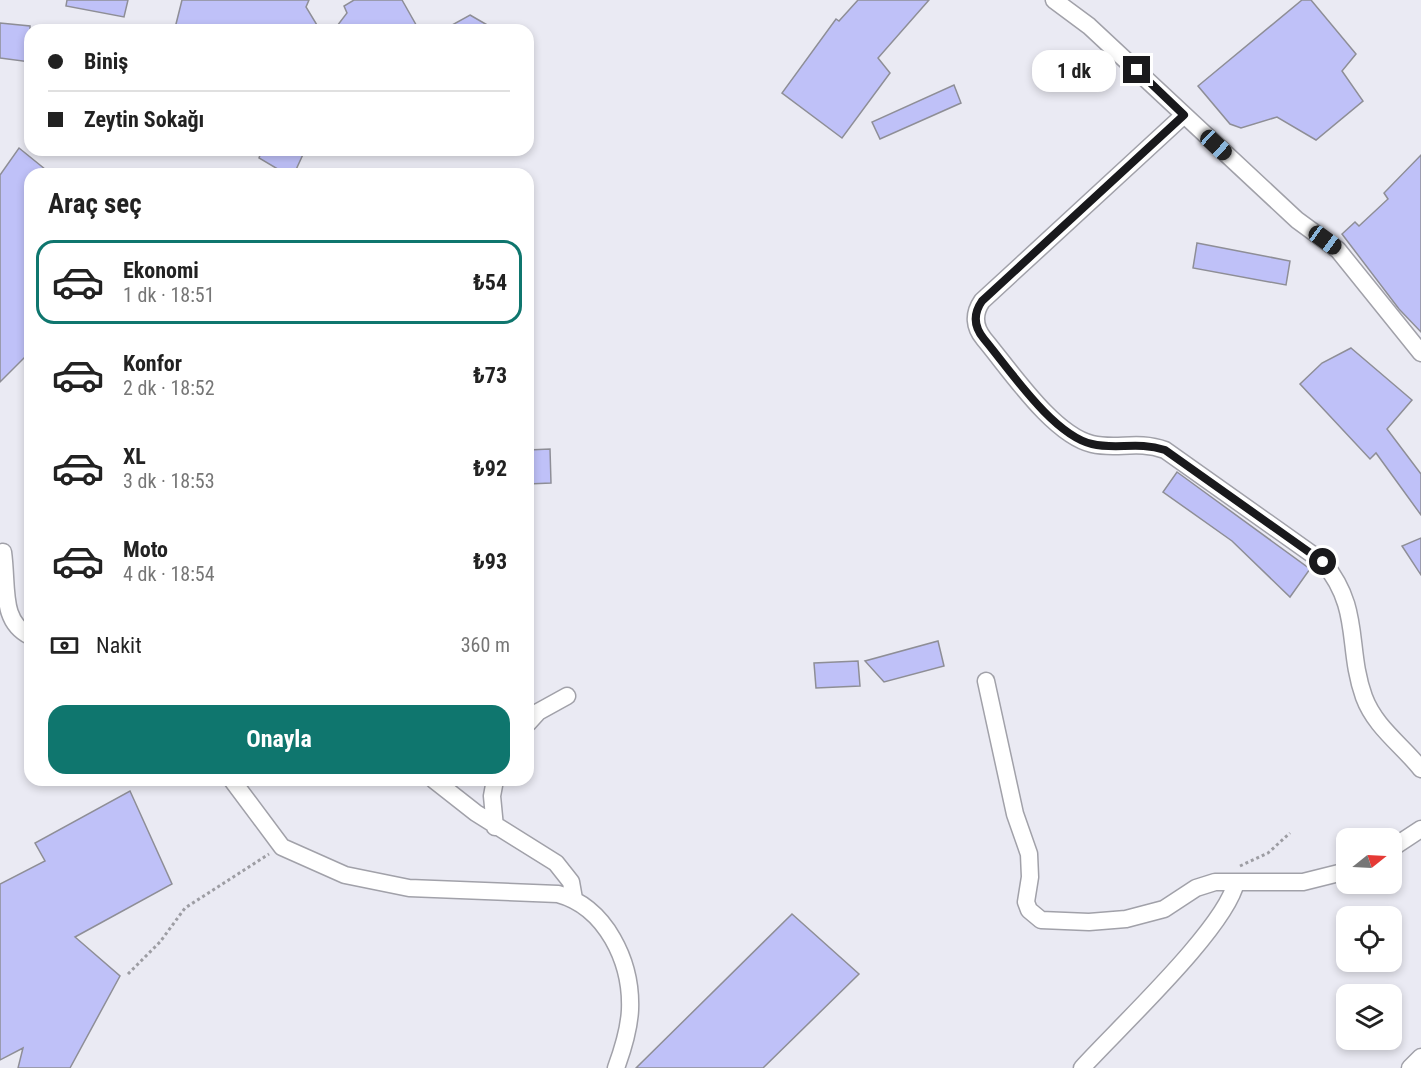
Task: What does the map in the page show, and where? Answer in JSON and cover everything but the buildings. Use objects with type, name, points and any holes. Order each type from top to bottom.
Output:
[{"type":"street","points":[[1054,0],[1089,26],[1297,220],[1338,250],[1421,353]]},
{"type":"street","points":[[1184,115],[982,301],[976,312],[976,326],[984,339],[1067,434],[1094,445],[1137,444],[1165,450],[1323,562],[1338,582],[1347,604],[1364,699],[1382,728],[1421,769]]},
{"type":"street","points":[[3,552],[4,578],[0,597],[3,615],[12,628],[24,633]]},
{"type":"street","points":[[986,681],[1015,814],[1029,854],[1030,877],[1026,902],[1034,916],[1041,920],[1126,919],[1164,909],[1205,884],[1303,882],[1336,874]]},
{"type":"street","points":[[534,716],[567,696]]},
{"type":"street","points":[[236,786],[282,847],[313,863],[376,883],[434,890],[544,893],[574,899],[589,909],[610,934],[625,968],[630,1009],[624,1047],[616,1068]]},
{"type":"street","points":[[439,786],[495,826],[556,863],[571,882],[574,899]]},
{"type":"street","points":[[494,786],[492,796],[495,826]]},
{"type":"street","points":[[1402,841],[1421,829]]},
{"type":"street","points":[[1083,1068],[1206,934],[1232,896],[1236,882]]},
{"type":"street","points":[[1410,1068],[1421,1058]]},
{"type":"path","points":[[1236,882],[1240,866],[1268,852],[1290,833]]},
{"type":"path","points":[[128,974],[160,942],[185,908],[282,847]]},
{"type":"route","points":[[1137,70],[1184,115],[982,301],[976,312],[976,326],[979,333],[1058,427],[1067,434],[1094,445],[1146,445],[1175,455],[1323,562]]}]
